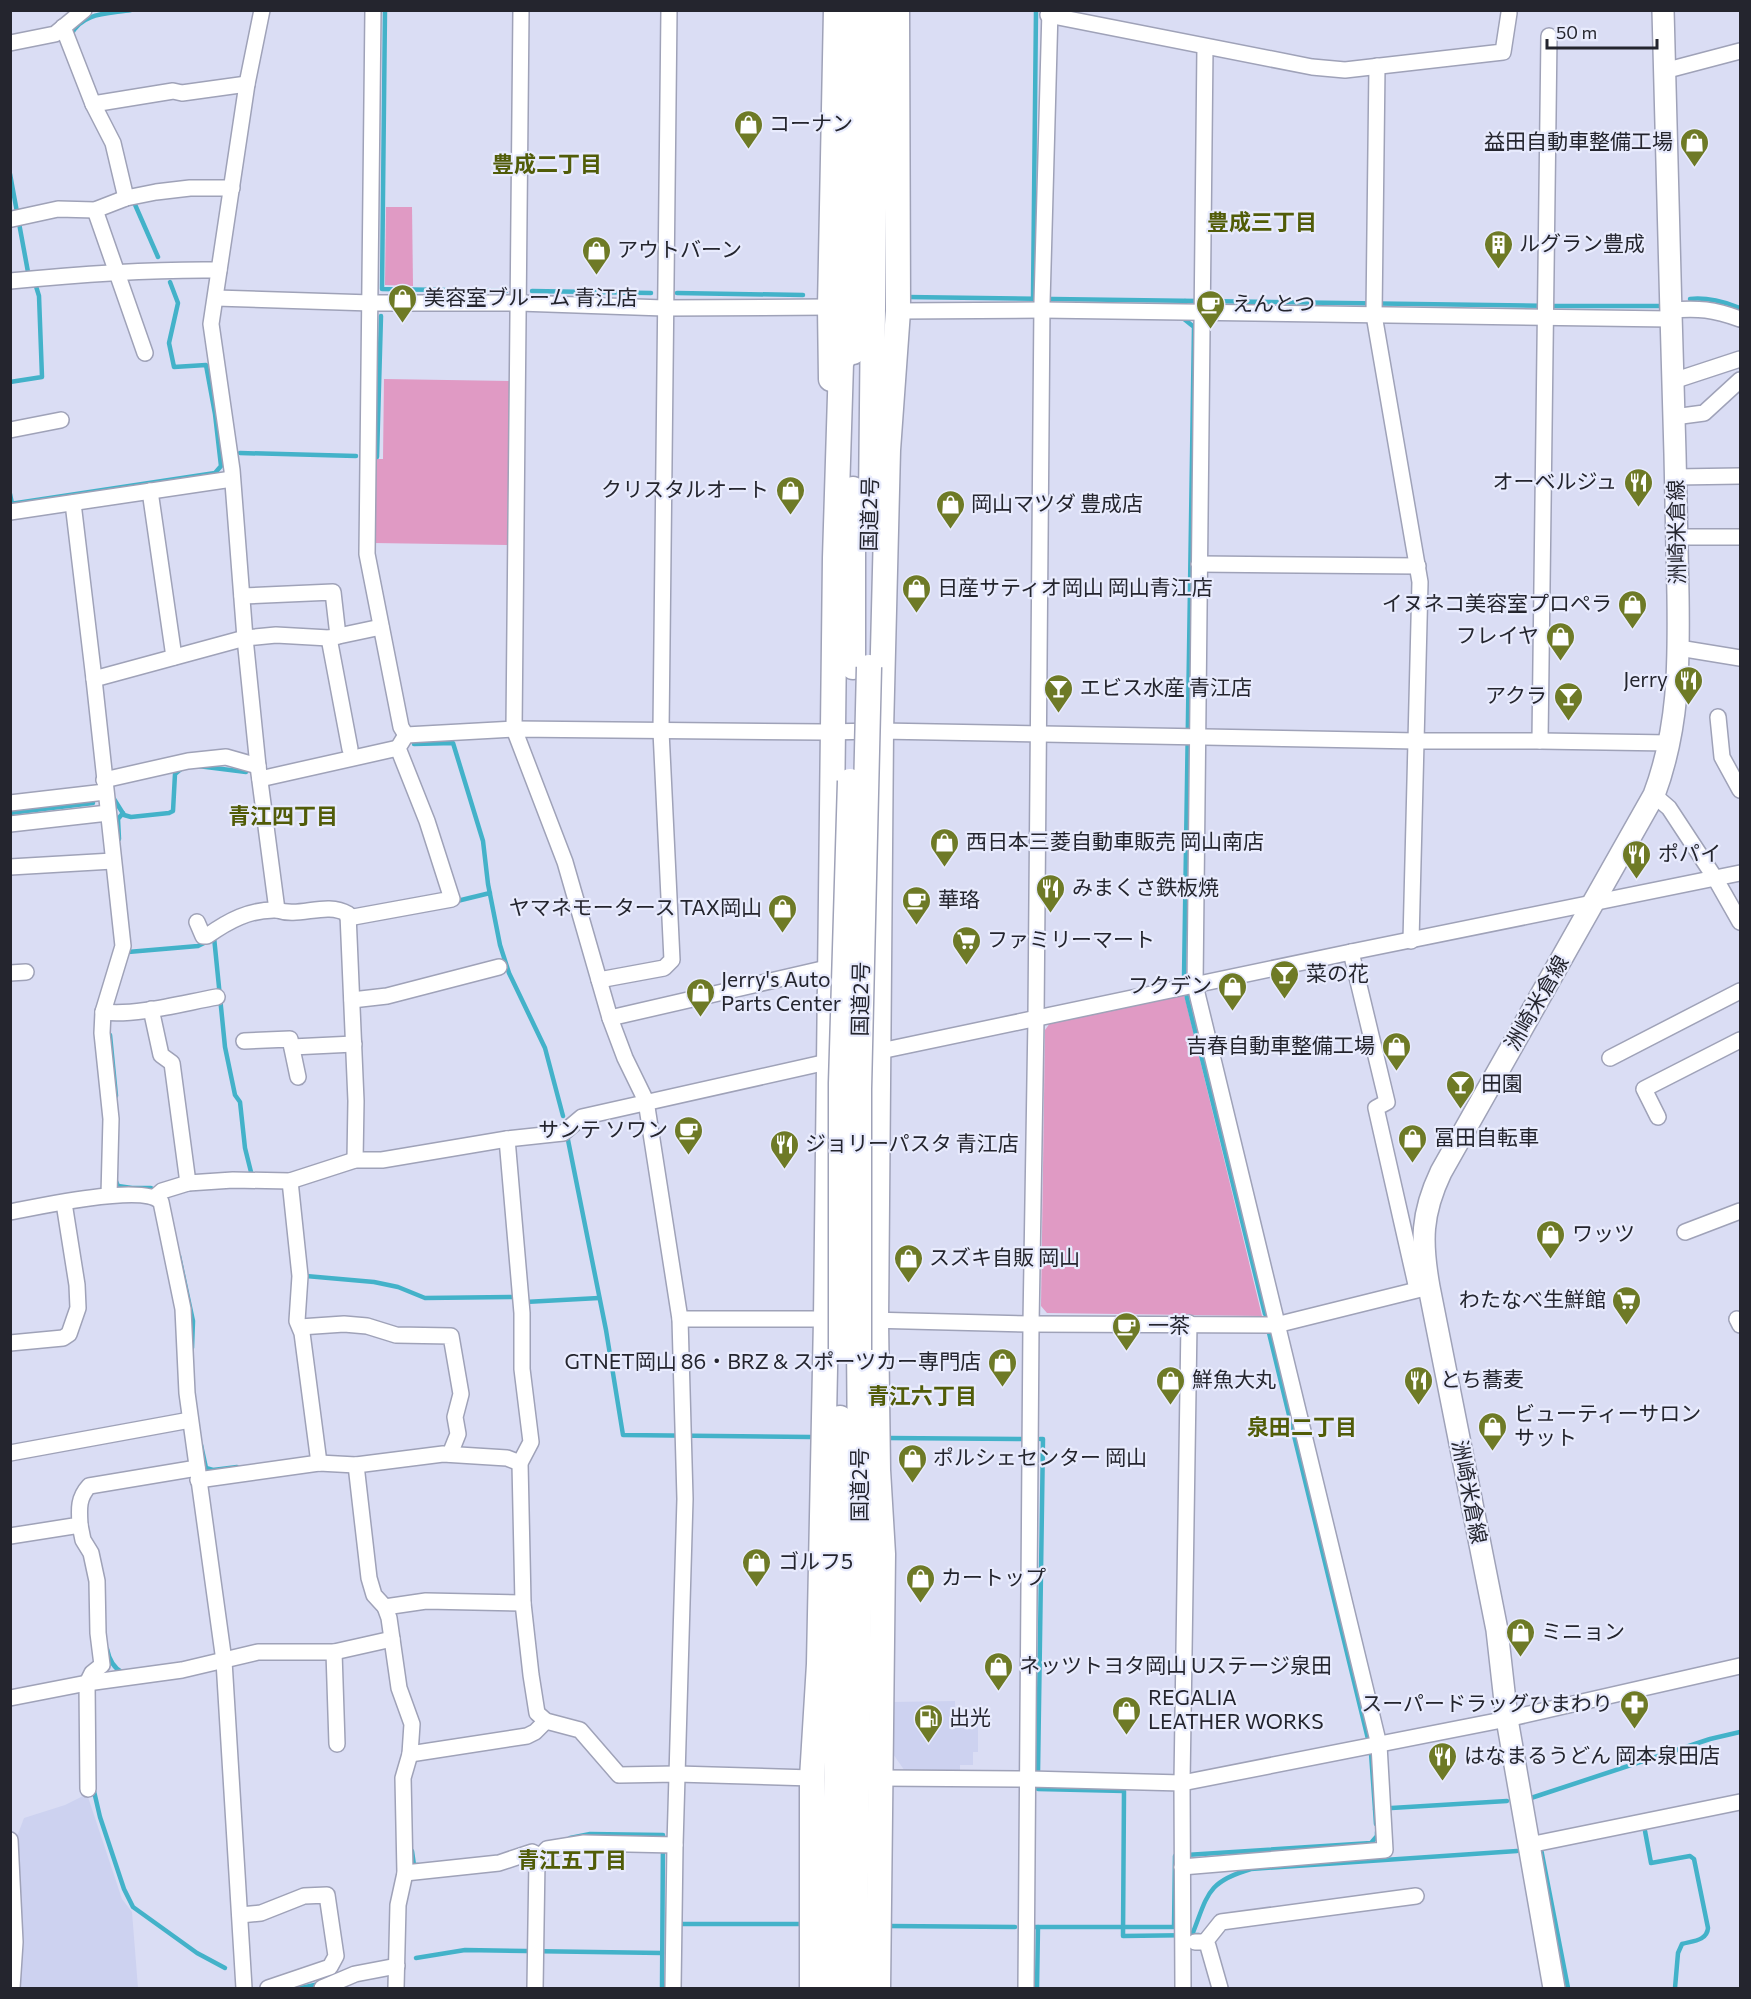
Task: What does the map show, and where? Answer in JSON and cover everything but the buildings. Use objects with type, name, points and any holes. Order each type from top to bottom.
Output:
[{"type":"highway","points":[[835,558],[830,307],[836,10]]},
{"type":"highway","name":"国道2号","points":[[857,10],[853,338],[861,667]]},
{"type":"highway","name":"国道2号","points":[[834,1989],[859,1089],[861,667],[876,10]]},
{"type":"highway","points":[[878,1989],[883,1554],[878,1470],[876,1320],[881,731],[888,450],[898,310],[897,10]]},
{"type":"highway","points":[[874,71],[887,176],[885,379],[888,450]]},
{"type":"highway","points":[[812,1989],[812,1778],[819,1664],[826,1319],[835,558],[841,363],[853,338]]},
{"type":"highway","name":"国道2号","points":[[850,1349],[861,1509],[857,1675],[855,1989]]},
{"type":"highway","points":[[857,1675],[869,1642],[872,1521],[878,1470]]},
{"type":"highway","points":[[819,1664],[824,1725],[824,1901],[834,1989]]},
{"type":"main road","name":"洲崎米倉線","points":[[1554,1989],[1507,1719],[1497,1630],[1423,1288],[1423,1254],[1430,1195],[1654,795],[1670,743],[1676,702],[1679,648],[1663,10]]},
{"type":"street","points":[[262,10],[247,84],[211,324],[232,479],[245,638],[277,910]]},
{"type":"street","points":[[348,918],[452,899],[402,741],[367,554],[374,10]]},
{"type":"street","points":[[521,10],[514,729],[565,862],[610,1018],[625,1058],[646,1101],[680,1319],[685,1499],[677,1774],[667,1845],[674,1923],[673,1989]]},
{"type":"street","points":[[599,980],[664,968],[672,960],[660,731],[669,10]]},
{"type":"street","points":[[1026,1989],[1042,302],[1049,13],[1205,47],[1328,70],[1503,51],[1509,13]]},
{"type":"street","points":[[10,43],[55,34],[72,17],[96,104],[113,143],[129,198]]},
{"type":"street","points":[[1540,741],[1549,36]]},
{"type":"street","points":[[1182,1859],[1384,1850],[1379,1745],[1276,1325],[1188,986],[1191,737],[1199,564],[1195,308],[1205,47]]},
{"type":"street","points":[[1664,71],[1740,51]]},
{"type":"street","points":[[1377,66],[1374,308],[1420,582],[1411,940]]},
{"type":"street","points":[[96,104],[173,91],[182,93],[247,84]]},
{"type":"street","points":[[14,217],[58,209],[95,210],[129,198],[190,188],[232,188]]},
{"type":"street","points":[[95,210],[145,353]]},
{"type":"street","points":[[10,281],[115,271],[219,270]]},
{"type":"street","points":[[216,298],[664,308],[830,307]]},
{"type":"street","points":[[898,310],[1042,302],[1195,308],[1545,309],[1670,315],[1697,308],[1718,311],[1740,319]]},
{"type":"street","points":[[1673,381],[1740,359]]},
{"type":"street","points":[[1674,417],[1704,413],[1740,380]]},
{"type":"street","points":[[10,430],[61,420]]},
{"type":"street","points":[[1676,477],[1740,476]]},
{"type":"street","points":[[10,512],[232,479]]},
{"type":"street","points":[[150,491],[174,657]]},
{"type":"street","points":[[73,503],[123,946],[102,1033],[111,1119],[109,1195]]},
{"type":"street","points":[[1677,537],[1740,537]]},
{"type":"street","points":[[1199,564],[1418,567]]},
{"type":"street","points":[[242,596],[333,592],[333,637],[350,749]]},
{"type":"street","points":[[94,679],[245,638],[276,635],[333,637],[381,627]]},
{"type":"street","points":[[1679,648],[1740,658]]},
{"type":"street","points":[[1718,717],[1722,757],[1740,790]]},
{"type":"street","points":[[10,803],[105,786],[188,761],[226,757],[259,772],[402,741],[514,729],[881,731],[1417,741],[1670,743]]},
{"type":"street","points":[[1654,795],[1669,808],[1715,878],[1740,922]]},
{"type":"street","points":[[10,824],[108,813]]},
{"type":"street","points":[[10,867],[113,861]]},
{"type":"street","points":[[155,1197],[162,1191],[188,1183],[233,1180],[290,1181],[355,1160],[382,1160],[507,1139],[562,1133],[582,1117],[646,1101],[1351,952],[1740,873]]},
{"type":"street","points":[[197,922],[203,936],[207,936],[227,921],[265,910],[286,913],[338,908],[348,914],[356,1101],[355,1160]]},
{"type":"street","points":[[680,1319],[1276,1325],[1423,1288],[1376,1108],[1387,1102],[1351,952]]},
{"type":"street","points":[[352,1000],[387,996],[499,967]]},
{"type":"street","points":[[610,1018],[831,967]]},
{"type":"street","points":[[1610,1058],[1740,991]]},
{"type":"street","points":[[108,1012],[151,1009],[217,997]]},
{"type":"street","points":[[151,1009],[161,1055],[172,1063],[188,1183]]},
{"type":"street","points":[[244,1041],[290,1039],[298,1077]]},
{"type":"street","points":[[1658,1117],[1644,1089],[1740,1040]]},
{"type":"street","points":[[292,1047],[354,1044]]},
{"type":"street","points":[[507,1139],[522,1313],[522,1369],[531,1442],[520,1463],[523,1603],[537,1713],[546,1721],[580,1730],[619,1775],[677,1774],[812,1778]]},
{"type":"street","points":[[290,1181],[300,1276],[297,1321],[302,1333],[319,1463]]},
{"type":"street","points":[[10,1212],[109,1195],[155,1197],[161,1202],[183,1309],[190,1420],[224,1661],[244,1989]]},
{"type":"street","points":[[10,1343],[63,1338],[69,1334],[78,1308],[77,1285],[64,1203]]},
{"type":"street","points":[[1685,1232],[1740,1211]]},
{"type":"street","points":[[1183,1989],[1182,1783],[1189,1323]]},
{"type":"street","points":[[300,1328],[344,1324],[367,1326],[396,1335],[451,1336],[461,1394],[455,1417],[458,1434],[450,1455]]},
{"type":"street","points":[[10,1453],[190,1420]]},
{"type":"street","points":[[88,1789],[92,1673],[102,1665],[98,1633],[97,1581],[91,1553],[83,1540],[79,1512],[82,1494],[89,1486],[319,1463],[356,1465],[450,1455],[507,1458],[520,1463]]},
{"type":"street","points":[[356,1465],[369,1578],[374,1595],[390,1607],[426,1601],[523,1603]]},
{"type":"street","points":[[10,1536],[81,1528]]},
{"type":"street","points":[[390,1607],[389,1618],[399,1688],[412,1724],[410,1754],[404,1778],[405,1872],[398,1905],[396,1989]]},
{"type":"street","points":[[10,1698],[182,1670],[258,1652],[334,1653],[392,1639]]},
{"type":"street","points":[[334,1653],[337,1744]]},
{"type":"street","points":[[881,1778],[1182,1783],[1507,1719],[1740,1666]]},
{"type":"street","points":[[410,1754],[527,1736],[535,1732],[546,1721]]},
{"type":"street","points":[[1528,1845],[1740,1802]]},
{"type":"street","points":[[10,1840],[15,1942],[12,1989]]},
{"type":"street","points":[[535,1989],[537,1860],[540,1856],[547,1849],[584,1843],[667,1845]]},
{"type":"street","points":[[405,1872],[499,1863],[532,1852],[540,1856]]},
{"type":"street","points":[[240,1915],[261,1913],[304,1896],[327,1895],[336,1956],[330,1967],[268,1989]]},
{"type":"street","points":[[1220,1989],[1208,1938],[1221,1922],[1416,1896]]},
{"type":"street","points":[[1183,1937],[1208,1938]]},
{"type":"street","points":[[322,1989],[355,1974],[397,1966]]},
{"type":"shaded area","points":[[386,207],[412,207],[413,286],[385,285]]},
{"type":"shaded area","points":[[384,379],[510,381],[507,545],[374,543],[375,459],[383,459]]},
{"type":"shaded area","points":[[1184,994],[1262,1316],[1047,1313],[1041,1306],[1045,1030],[1050,1023]]},
{"type":"shaded area","points":[[955,1701],[955,1725],[978,1725],[978,1752],[973,1752],[973,1765],[960,1765],[960,1774],[907,1774],[891,1751],[891,1702]]},
{"type":"shaded area","points":[[87,1794],[122,1899],[132,1912],[138,1988],[11,1988],[11,1836],[18,1834],[24,1818],[65,1805]]},
{"type":"waterway","points":[[71,35],[76,27],[89,18],[131,10]]},
{"type":"waterway","points":[[385,10],[382,289],[506,291]]},
{"type":"waterway","points":[[1033,298],[1036,10]]},
{"type":"waterway","points":[[10,174],[28,272]]},
{"type":"waterway","points":[[133,200],[158,257]]},
{"type":"waterway","points":[[10,504],[215,473],[221,466],[206,365],[174,367],[169,343],[178,303],[170,282]]},
{"type":"waterway","points":[[10,382],[42,377],[39,296],[35,283]]},
{"type":"waterway","points":[[532,291],[651,293]]},
{"type":"waterway","points":[[677,293],[803,295]]},
{"type":"waterway","points":[[907,297],[1660,306]]},
{"type":"waterway","points":[[1690,299],[1716,300],[1740,308]]},
{"type":"waterway","points":[[1185,301],[1184,319],[1194,327],[1184,978],[1265,1314]]},
{"type":"waterway","points":[[377,457],[381,316]]},
{"type":"waterway","points":[[240,453],[356,456]]},
{"type":"waterway","points":[[10,494],[12,504]]},
{"type":"waterway","points":[[414,744],[453,743],[483,841],[488,884],[500,945],[509,973],[545,1048],[563,1116]]},
{"type":"waterway","points":[[198,766],[246,772]]},
{"type":"waterway","points":[[114,799],[124,815],[131,817],[169,813],[173,811],[175,774],[181,769]]},
{"type":"waterway","points":[[10,813],[93,803]]},
{"type":"waterway","points":[[119,839],[118,819],[123,813]]},
{"type":"waterway","points":[[453,902],[490,893]]},
{"type":"waterway","points":[[214,937],[225,1047],[235,1095],[240,1102],[245,1148],[251,1172]]},
{"type":"waterway","points":[[128,952],[198,946],[208,941]]},
{"type":"waterway","points":[[110,1035],[116,1096]]},
{"type":"waterway","points":[[567,1135],[606,1330],[623,1435],[810,1437]]},
{"type":"waterway","points":[[115,1179],[118,1186],[151,1188]]},
{"type":"waterway","points":[[179,1256],[193,1321],[192,1348]]},
{"type":"waterway","points":[[305,1271],[306,1276],[374,1282],[398,1287],[425,1298],[513,1297]]},
{"type":"waterway","points":[[525,1302],[599,1298]]},
{"type":"waterway","points":[[1269,1333],[1368,1739]]},
{"type":"waterway","points":[[888,1438],[1022,1439]]},
{"type":"waterway","points":[[1038,1772],[1043,1439],[1040,1439]]},
{"type":"waterway","points":[[201,1445],[206,1468],[213,1470],[237,1467]]},
{"type":"waterway","points":[[107,1649],[112,1663],[123,1673]]},
{"type":"waterway","points":[[1528,1799],[1710,1739],[1740,1732]]},
{"type":"waterway","points":[[1371,1753],[1375,1809]]},
{"type":"waterway","points":[[1038,1786],[1038,1789],[1124,1791],[1123,1936],[1199,1935]]},
{"type":"waterway","points":[[93,1787],[100,1817],[124,1889],[133,1907],[197,1953],[225,1968]]},
{"type":"waterway","points":[[1376,1824],[1375,1809],[1507,1801]]},
{"type":"waterway","points":[[1645,1831],[1651,1863],[1690,1856],[1694,1859],[1708,1928],[1702,1938],[1682,1944],[1678,1953],[1675,1988]]},
{"type":"waterway","points":[[1186,1855],[1371,1843],[1377,1836],[1377,1832]]},
{"type":"waterway","points":[[570,1838],[590,1834],[663,1835],[662,1988]]},
{"type":"waterway","points":[[1539,1849],[1541,1849],[1568,1988]]},
{"type":"waterway","points":[[412,1851],[414,1865],[418,1865]]},
{"type":"waterway","points":[[1192,1935],[1206,1900],[1217,1885],[1225,1879],[1251,1869],[1517,1851]]},
{"type":"waterway","points":[[1035,1927],[1174,1927],[1175,1856]]},
{"type":"waterway","points":[[677,1924],[799,1924]]},
{"type":"waterway","points":[[889,1926],[1015,1927]]},
{"type":"waterway","points":[[1037,1988],[1038,1927]]},
{"type":"waterway","points":[[416,1958],[465,1950],[662,1953]]},
{"type":"waterway","points":[[301,1988],[319,1984]]},
{"type":"place","name":"コーナン","points":[[748,150]]},
{"type":"place","name":"益田自動車整備工場","points":[[1694,168]]},
{"type":"place","name":"ルグラン豊成","points":[[1498,270]]},
{"type":"place","name":"アウトバーン","points":[[596,276]]},
{"type":"place","name":"美容室ブルーム 青江店","points":[[403,324]]},
{"type":"place","name":"えんとつ","points":[[1211,330]]},
{"type":"place","name":"オーベルジュ","points":[[1638,508]]},
{"type":"place","name":"クリスタルオート","points":[[790,516]]},
{"type":"place","name":"岡山マツダ 豊成店","points":[[950,530]]},
{"type":"place","name":"日産サティオ岡山 岡山青江店","points":[[916,614]]},
{"type":"place","name":"イヌネコ美容室プロペラ","points":[[1633,630]]},
{"type":"place","name":"フレイヤ","points":[[1560,662]]},
{"type":"place","name":"Jerry","points":[[1689,706]]},
{"type":"place","name":"エビス水産 青江店","points":[[1059,714]]},
{"type":"place","name":"アクラ","points":[[1568,722]]},
{"type":"place","name":"西日本三菱自動車販売 岡山南店","points":[[945,868]]},
{"type":"place","name":"ポパイ","points":[[1637,880]]},
{"type":"place","name":"みまくさ鉄板焼","points":[[1051,914]]},
{"type":"place","name":"華珞","points":[[917,926]]},
{"type":"place","name":"ヤマネモータース TAX岡山","points":[[783,934]]},
{"type":"place","name":"ファミリーマート","points":[[966,966]]},
{"type":"place","name":"菜の花","points":[[1285,1000]]},
{"type":"place","name":"フクデン","points":[[1233,1012]]},
{"type":"place","name":"Jerry's Auto Parts Center","points":[[700,1018]]},
{"type":"place","name":"吉春自動車整備工場","points":[[1396,1072]]},
{"type":"place","name":"田園","points":[[1460,1110]]},
{"type":"place","name":"サンテ ソワン","points":[[689,1156]]},
{"type":"place","name":"冨田自転車","points":[[1413,1164]]},
{"type":"place","name":"ジョリーパスタ 青江店","points":[[784,1170]]},
{"type":"place","name":"ワッツ","points":[[1551,1260]]},
{"type":"place","name":"スズキ自販 岡山","points":[[908,1284]]},
{"type":"place","name":"わたなべ生鮮館","points":[[1627,1326]]},
{"type":"place","name":"一茶","points":[[1127,1352]]},
{"type":"place","name":"GTNET岡山 86・BRZ & スポーツカー専門店","points":[[1002,1388]]},
{"type":"place","name":"鮮魚大丸","points":[[1171,1406]]},
{"type":"place","name":"とち蕎麦","points":[[1419,1406]]},
{"type":"place","name":"ビューティーサロン サット","points":[[1493,1452]]},
{"type":"place","name":"ポルシェセンター 岡山","points":[[912,1484]]},
{"type":"place","name":"ゴルフ5","points":[[757,1588]]},
{"type":"place","name":"カートップ","points":[[920,1604]]},
{"type":"place","name":"ミニョン","points":[[1520,1658]]},
{"type":"place","name":"ネッツトヨタ岡山 Uステージ泉田","points":[[998,1692]]},
{"type":"place","name":"スーパードラッグひまわり","points":[[1634,1730]]},
{"type":"place","name":"REGALIA LEATHER WORKS","points":[[1127,1736]]},
{"type":"place","name":"出光","points":[[928,1744]]},
{"type":"place","name":"はなまるうどん 岡本泉田店","points":[[1443,1782]]},
{"type":"district","name":"豊成二丁目","points":[[547,164]]},
{"type":"district","name":"豊成三丁目","points":[[1262,222]]},
{"type":"district","name":"青江四丁目","points":[[283,816]]},
{"type":"district","name":"青江六丁目","points":[[922,1396]]},
{"type":"district","name":"泉田二丁目","points":[[1302,1427]]},
{"type":"district","name":"青江五丁目","points":[[572,1860]]}]
